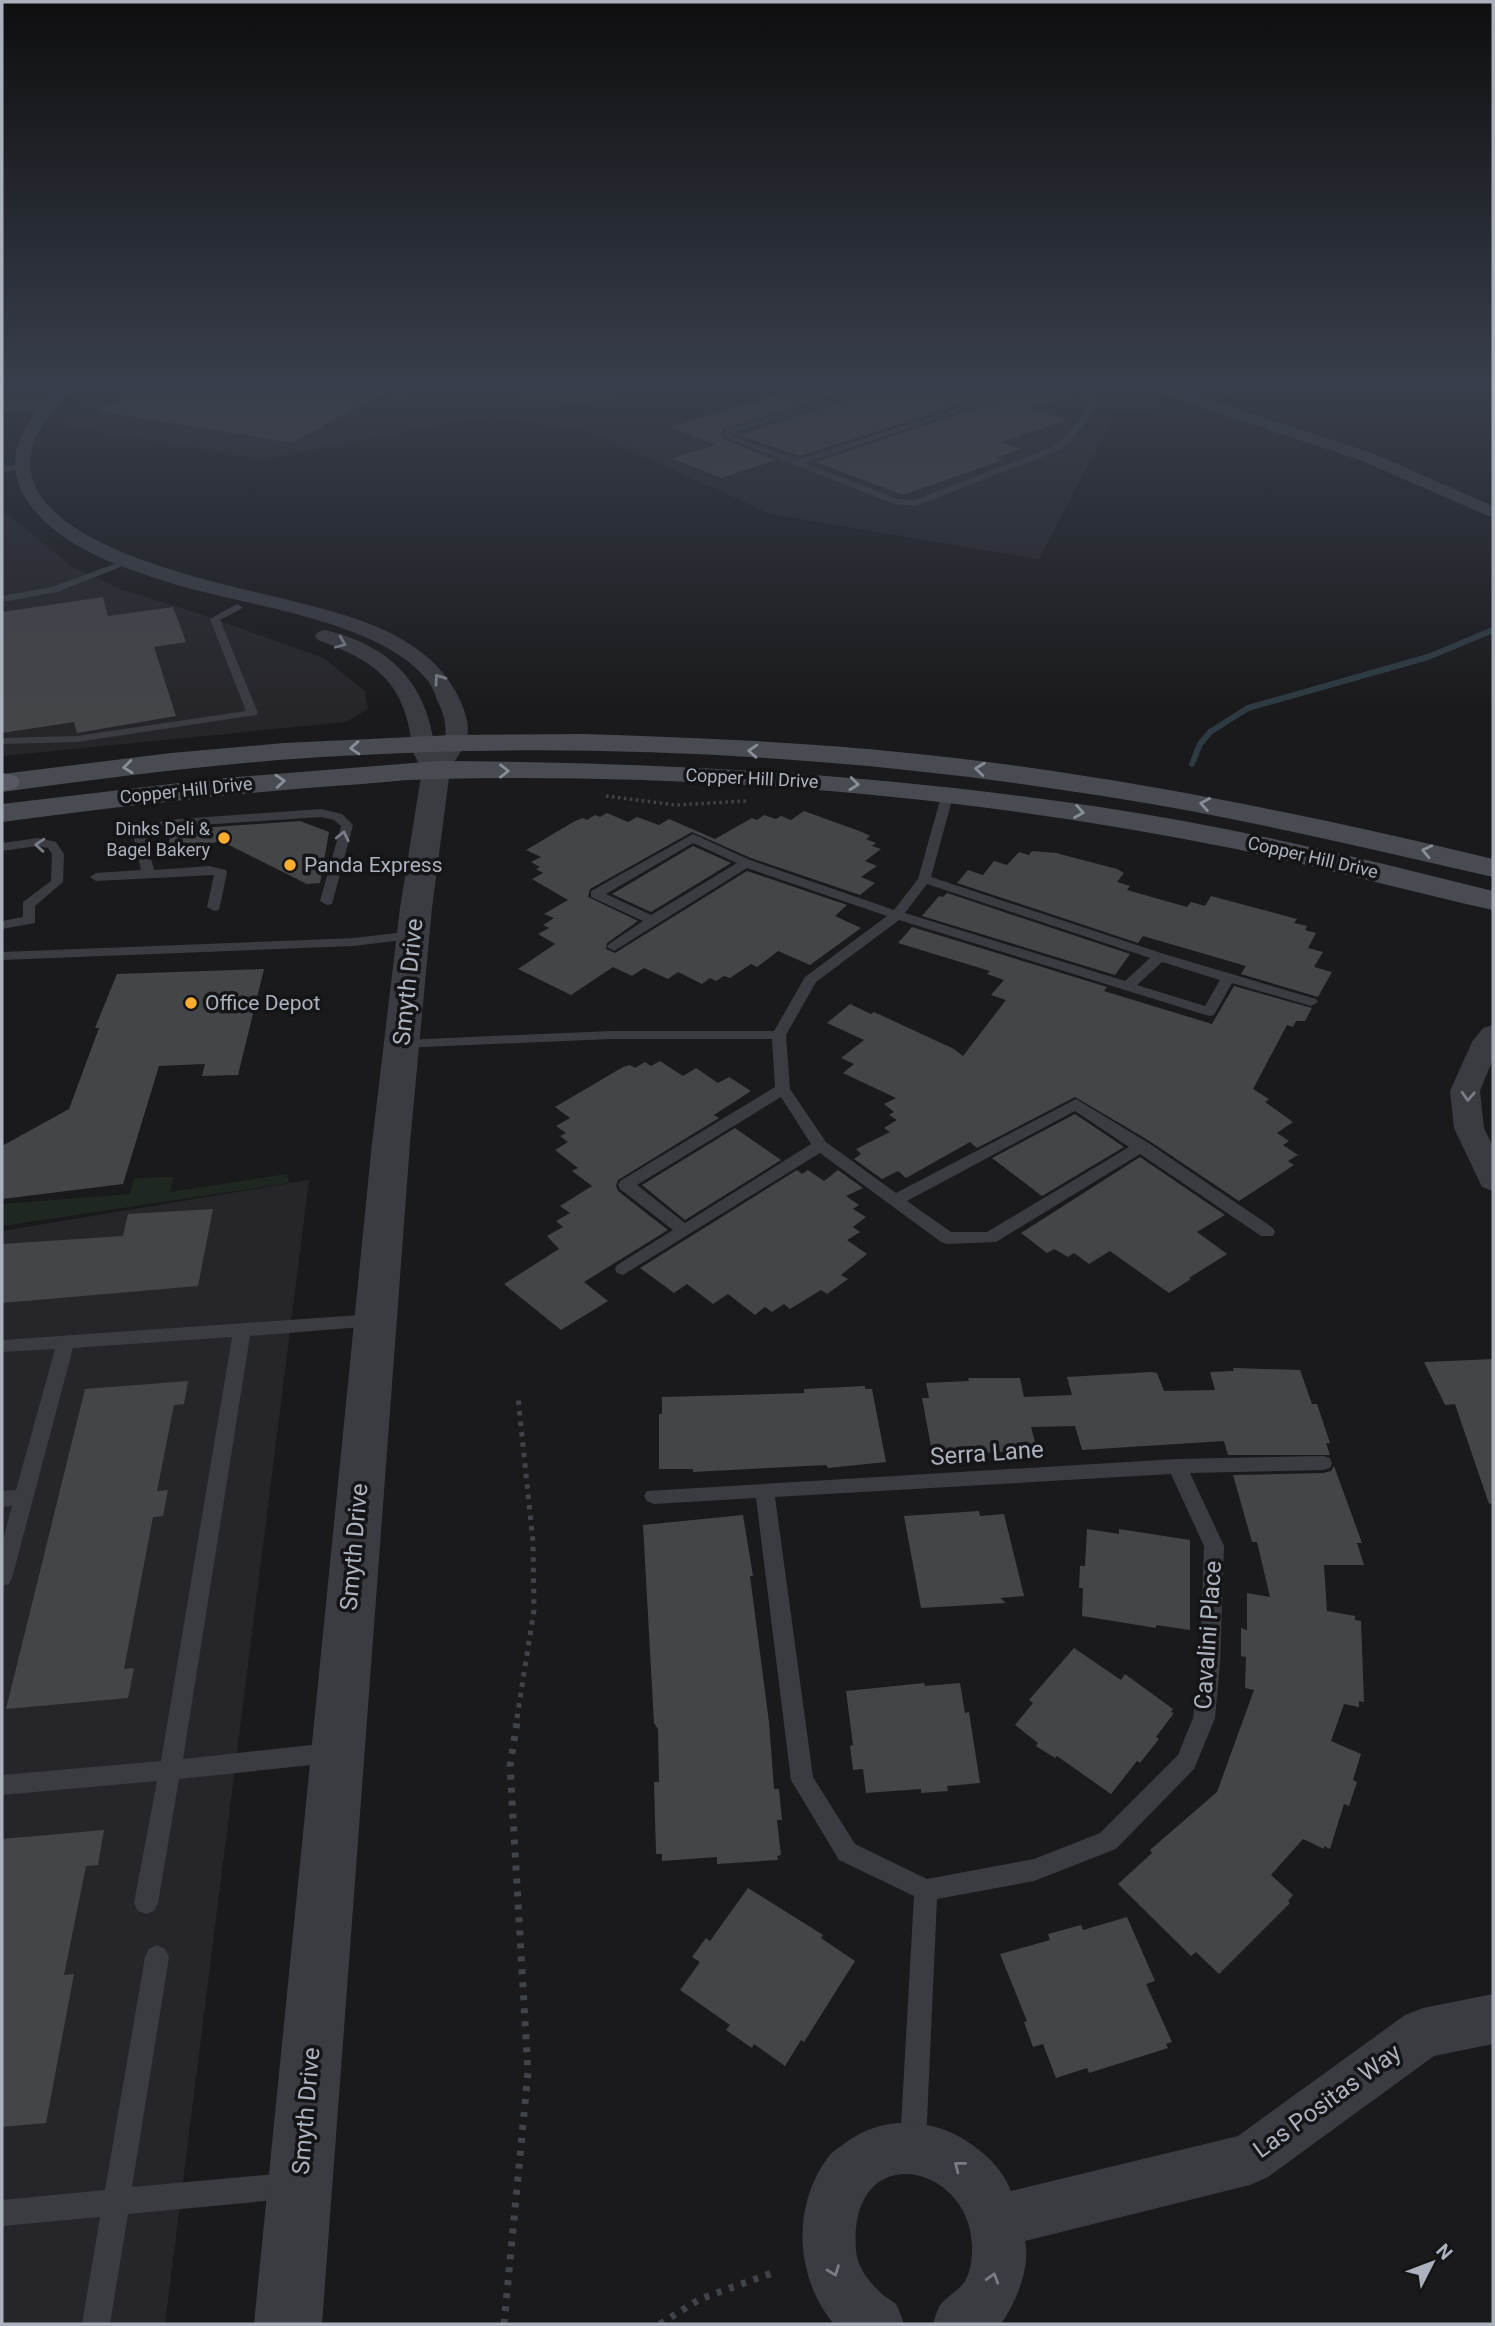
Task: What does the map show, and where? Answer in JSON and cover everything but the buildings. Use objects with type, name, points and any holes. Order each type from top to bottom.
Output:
[{"type":"main road","name":"Copper Hill Drive","points":[[2,813],[429,757],[456,743],[596,743],[847,757],[989,770],[1242,810],[1493,868]]},
{"type":"main road","name":"Copper Hill Drive","points":[[3,782],[203,759],[429,757],[616,772],[742,776],[947,793],[1037,805],[1234,839],[1340,862],[1493,901]]},
{"type":"street","points":[[29,493],[51,517],[81,540],[128,562],[211,589],[256,597],[358,627],[412,652],[432,669],[449,693],[457,725],[456,743]]},
{"type":"street","points":[[1454,493],[1493,513]]},
{"type":"street","points":[[211,589],[237,607],[340,641],[385,666],[411,692],[429,757]]},
{"type":"street","name":"Smyth Drive","points":[[288,2324],[374,1321],[429,757]]},
{"type":"street","points":[[1489,1170],[1469,1128],[1465,1091],[1486,1042],[1493,1034]]},
{"type":"street","points":[[1489,1170],[1493,1129]]},
{"type":"street","name":"Las Positas Way","points":[[996,2221],[1251,2158],[1423,2033],[1493,2019]]},
{"type":"street","points":[[876,2324],[862,2315],[842,2291],[830,2262],[827,2232],[832,2202],[845,2177],[863,2158],[887,2148],[913,2146],[934,2150],[955,2161],[987,2197],[996,2221],[999,2249],[996,2276],[985,2301],[966,2323]]},
{"type":"lane","points":[[873,493],[889,499],[916,503],[944,493]]},
{"type":"lane","points":[[2,599],[54,590],[128,562]]},
{"type":"lane","points":[[2,741],[77,739],[253,713],[215,619],[237,607]]},
{"type":"lane","points":[[947,793],[924,879],[897,915],[810,980],[779,1035],[783,1089],[820,1146],[947,1238],[990,1238],[1141,1146]]},
{"type":"lane","points":[[148,873],[140,839],[151,829],[170,823],[321,813],[338,817],[347,825],[327,901]]},
{"type":"lane","points":[[652,920],[596,894],[692,838],[746,863],[897,915],[1209,1012],[1228,978]]},
{"type":"lane","points":[[2,847],[38,842],[52,845],[58,854],[57,882],[29,905],[30,920],[2,925]]},
{"type":"lane","points":[[614,947],[652,920],[746,863]]},
{"type":"lane","points":[[96,877],[209,870],[221,873],[214,907]]},
{"type":"lane","points":[[924,879],[1158,957],[1311,1002]]},
{"type":"lane","points":[[2,956],[354,942],[413,935]]},
{"type":"lane","points":[[1126,988],[1158,957]]},
{"type":"lane","points":[[402,1044],[611,1035],[779,1035]]},
{"type":"lane","points":[[685,1231],[625,1185],[783,1089]]},
{"type":"lane","points":[[897,1200],[1076,1104],[1267,1232]]},
{"type":"lane","points":[[623,1269],[820,1146]]},
{"type":"lane","points":[[2,1346],[374,1321]]},
{"type":"lane","points":[[146,1903],[186,1685],[242,1330]]},
{"type":"lane","points":[[2,1576],[66,1342]]},
{"type":"lane","name":"Serra Lane","points":[[654,1496],[1177,1466],[1323,1463]]},
{"type":"lane","name":"Cavalini Place","points":[[926,1890],[1034,1870],[1108,1841],[1186,1762],[1204,1718],[1210,1663],[1214,1546],[1177,1466]]},
{"type":"lane","points":[[765,1491],[802,1780],[847,1852],[926,1890],[913,2146]]},
{"type":"lane","points":[[2,1499],[24,1497]]},
{"type":"lane","points":[[2,1785],[337,1752]]},
{"type":"lane","points":[[96,2324],[157,1957]]},
{"type":"lane","points":[[2,2213],[300,2185]]},
{"type":"path","points":[[596,794],[672,807],[709,807],[755,800]]},
{"type":"path","points":[[504,2324],[528,2072],[510,1766],[534,1610],[533,1542],[518,1398]]},
{"type":"path","points":[[660,2324],[674,2312],[715,2291],[775,2272]]},
{"type":"shaded area","points":[[723,493],[1074,493],[1039,559],[770,514]]},
{"type":"shaded area","points":[[2,510],[71,566],[120,589],[324,658],[365,691],[368,709],[346,722],[2,756]]},
{"type":"shaded area","points":[[287,1174],[289,1183],[2,1226],[2,1204],[130,1194],[134,1178],[173,1177],[170,1192]]},
{"type":"shaded area","points":[[309,1180],[165,2324],[2,2324],[2,1231]]},
{"type":"waterway","points":[[1192,764],[1200,744],[1210,732],[1248,708],[1428,657],[1493,630]]},
{"type":"place","name":"Dinks Deli & Bagel Bakery","points":[[224,838]]},
{"type":"place","name":"Panda Express","points":[[290,865]]},
{"type":"place","name":"Office Depot","points":[[191,1003]]}]
